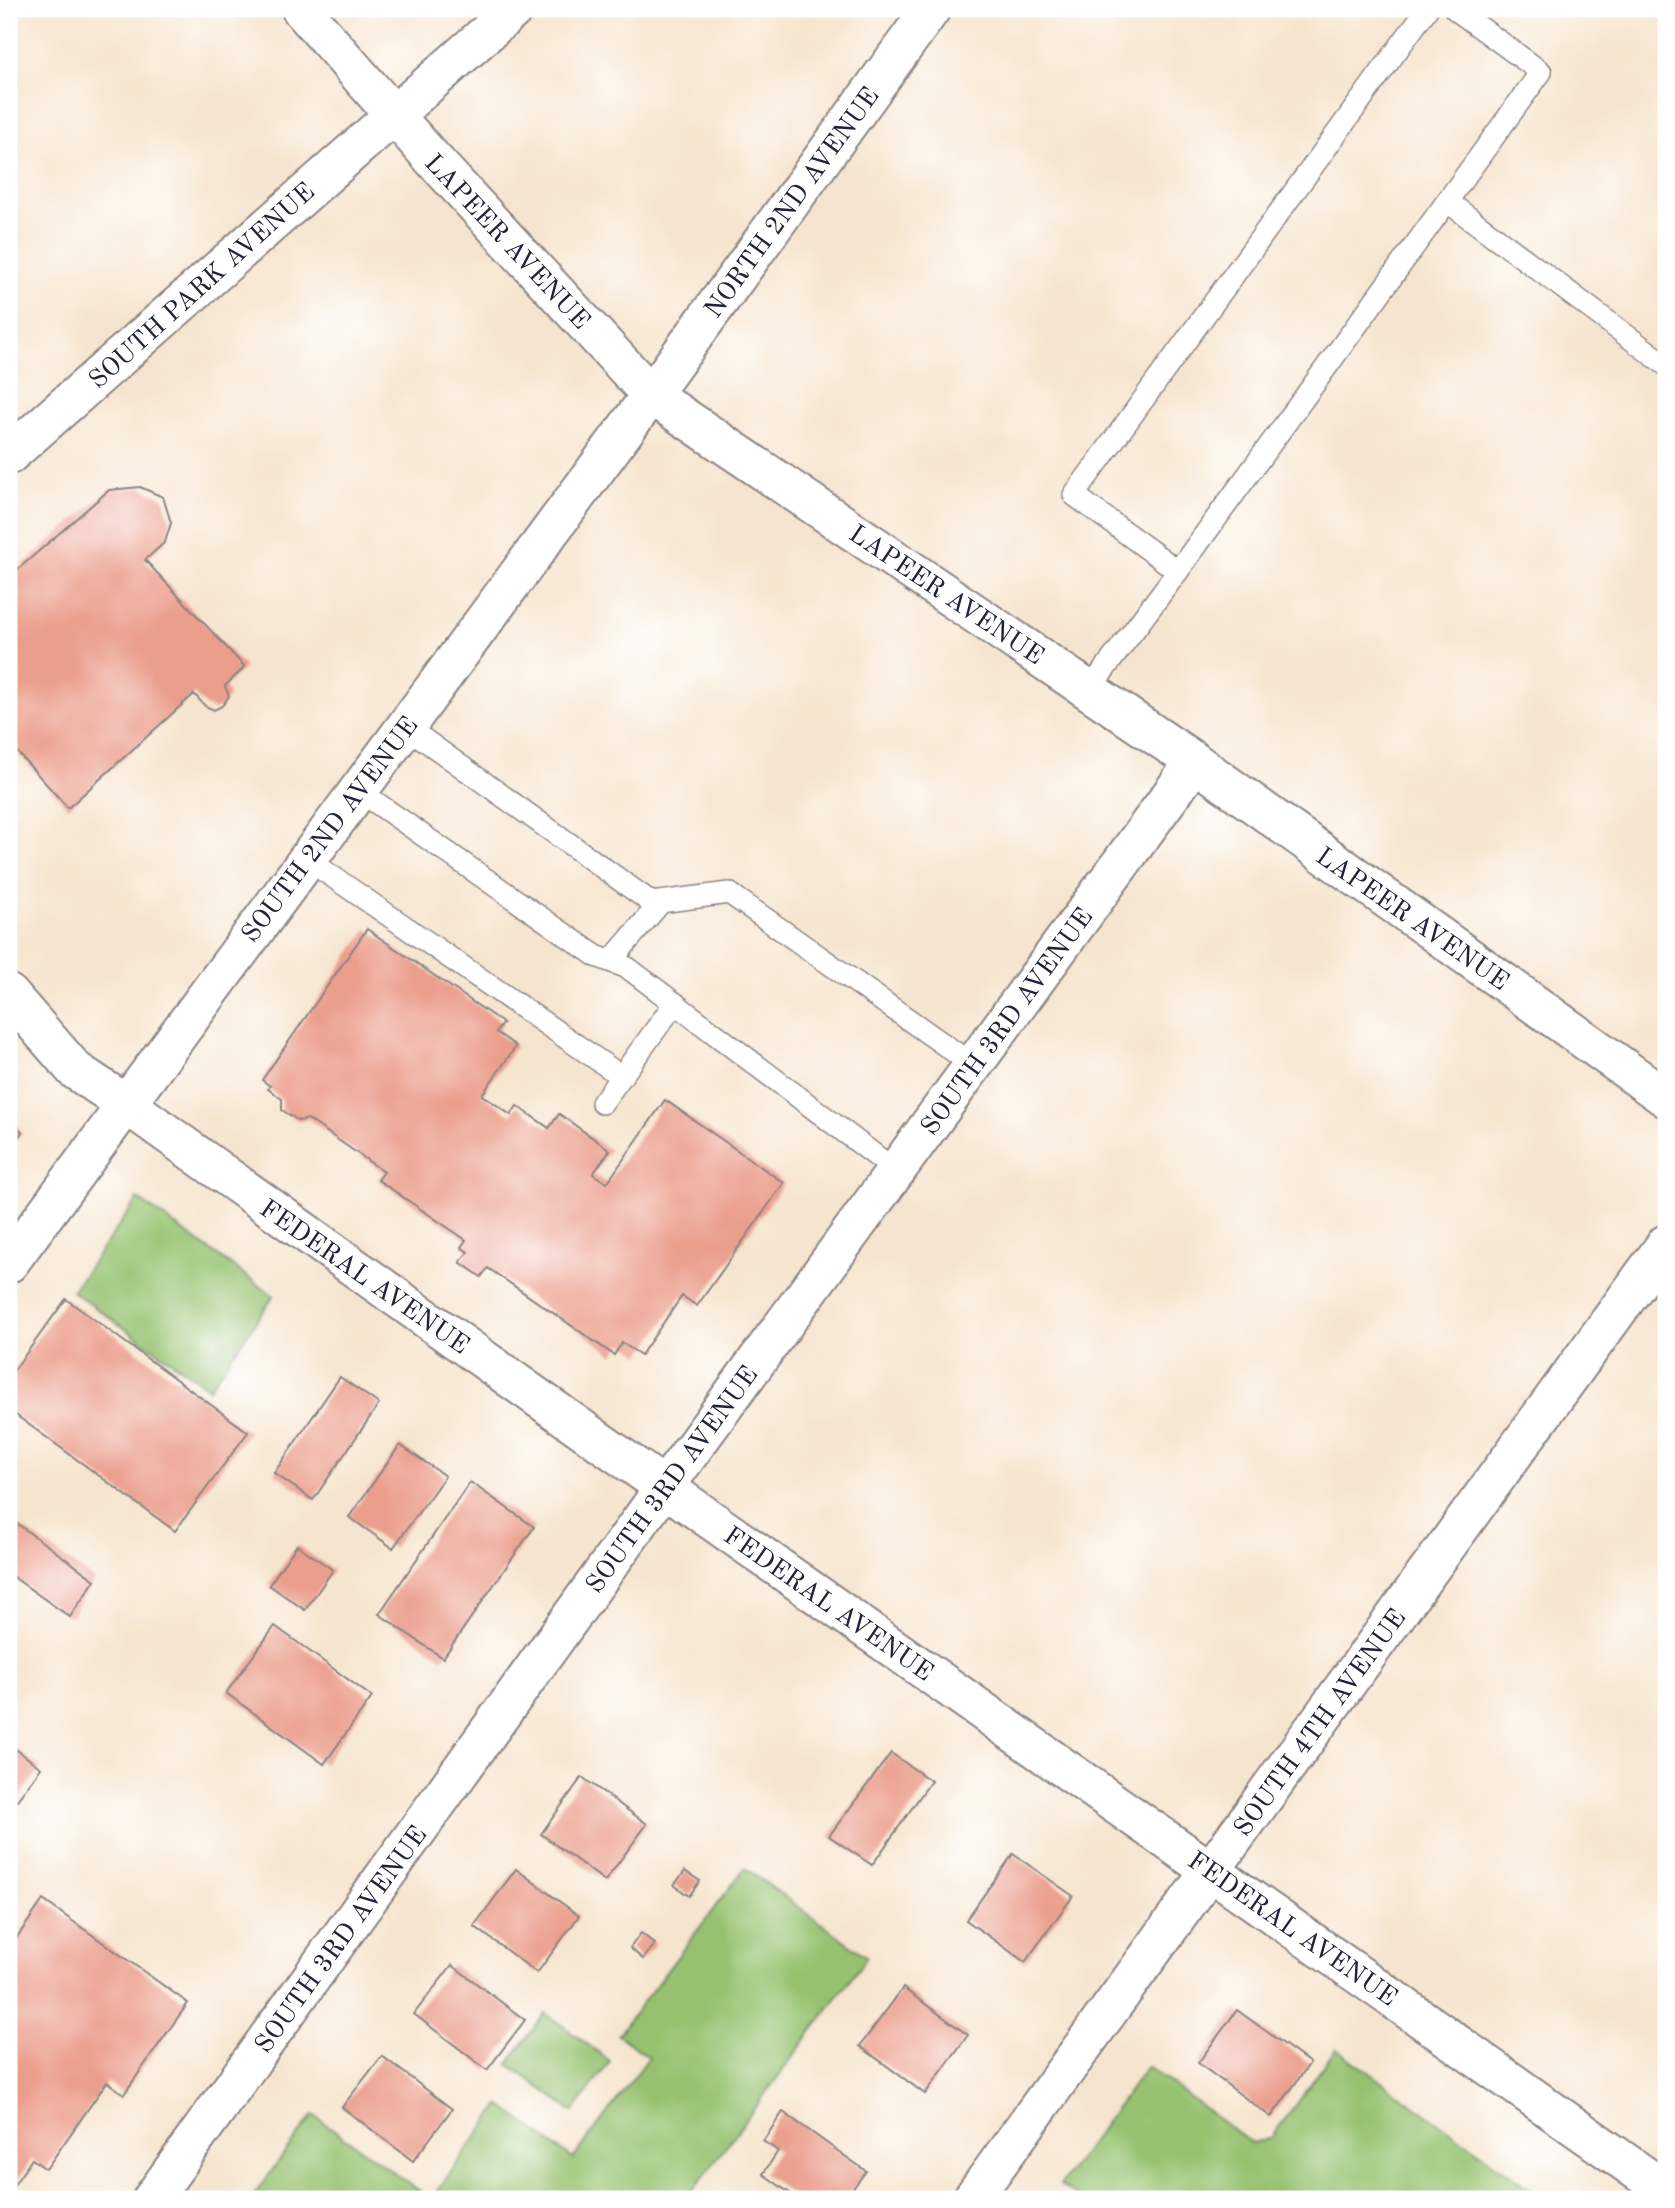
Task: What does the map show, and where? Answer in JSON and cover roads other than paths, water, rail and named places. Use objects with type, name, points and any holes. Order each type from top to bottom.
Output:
[{"type":"street","name":"LAPEER AVENUE","points":[[301,9],[393,115],[651,395],[1195,762],[1666,1098]]},
{"type":"street","name":"SOUTH PARK AVENUE","points":[[9,455],[514,9]]},
{"type":"street","name":"NORTH 2ND AVENUE","points":[[651,395],[931,9]]},
{"type":"street","name":"SOUTH 2ND AVENUE","points":[[9,1263],[651,395]]},
{"type":"street","name":"SOUTH 3RD AVENUE","points":[[152,2199],[664,1488],[1195,762]]},
{"type":"street","name":"FEDERAL AVENUE","points":[[9,994],[75,1070],[664,1488],[1211,1869],[1666,2191]]},
{"type":"street","name":"SOUTH 4TH AVENUE","points":[[972,2199],[1666,1244]]},
{"type":"lane","points":[[1178,571],[1074,495],[1427,9]]},
{"type":"lane","points":[[1088,690],[1178,571],[1541,72],[1455,9]]},
{"type":"lane","points":[[1448,202],[1666,365]]},
{"type":"lane","points":[[405,726],[652,903],[729,893],[973,1065]]},
{"type":"lane","points":[[358,790],[596,956],[628,968],[896,1171]]},
{"type":"lane","points":[[307,859],[621,1076]]},
{"type":"lane","points":[[611,961],[662,902]]},
{"type":"lane","points":[[602,1103],[675,1003]]}]
